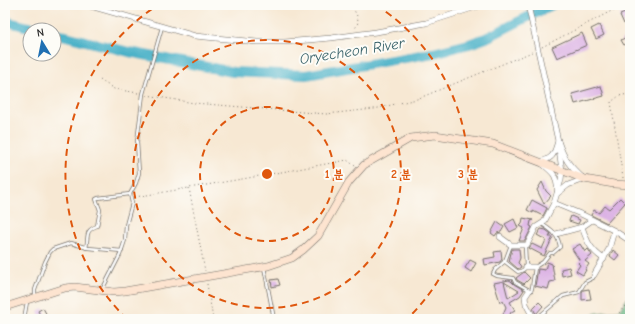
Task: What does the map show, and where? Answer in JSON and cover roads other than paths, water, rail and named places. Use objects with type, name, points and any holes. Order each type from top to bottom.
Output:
[{"type":"street","points":[[87,5],[195,36],[257,42],[331,38],[426,23],[482,5]]},
{"type":"street","points":[[500,236],[511,245],[527,245],[536,227],[542,224],[548,216],[562,180],[558,141],[528,5]]},
{"type":"street","points":[[5,307],[64,288],[70,287],[125,291],[264,266],[292,258],[313,242],[349,182],[364,165],[411,138],[435,135],[493,144],[584,179],[627,185]]},
{"type":"street","points":[[540,162],[552,157],[558,141]]},
{"type":"street","points":[[558,141],[565,159],[584,179]]},
{"type":"street","points":[[540,162],[554,174],[557,179],[558,193]]},
{"type":"street","points":[[558,193],[568,185],[584,179]]},
{"type":"street","points":[[554,203],[592,220],[630,241]]},
{"type":"street","points":[[556,234],[582,227],[592,220]]},
{"type":"street","points":[[582,227],[589,246],[604,259]]},
{"type":"street","points":[[594,274],[609,249],[614,231]]},
{"type":"street","points":[[526,267],[535,267]]},
{"type":"street","points":[[529,291],[525,297],[526,304],[535,319]]},
{"type":"lane","points":[[102,290],[122,251],[125,240],[127,220],[131,210],[130,194],[139,173],[137,142],[144,94],[162,27]]},
{"type":"lane","points":[[86,248],[88,232],[90,229],[97,226],[100,210],[96,199],[130,194]]},
{"type":"lane","points":[[511,245],[504,261],[493,274],[513,278],[515,282],[529,291],[532,288],[535,267],[543,262],[550,253],[553,253],[560,247],[556,234],[542,224]]},
{"type":"lane","points":[[35,298],[35,290],[50,252],[59,246],[71,243],[86,248],[122,251]]},
{"type":"lane","points":[[504,261],[518,272],[523,270],[526,267],[525,245]]},
{"type":"lane","points":[[264,266],[274,319]]},
{"type":"lane","points":[[535,319],[563,296],[579,292],[585,282],[593,278],[594,274]]},
{"type":"lane","points":[[24,319],[27,300]]},
{"type":"waterway","name":"Oryecheon River","points":[[62,35],[129,52],[233,72],[306,75],[433,53],[469,44],[486,38],[552,5]]},
{"type":"waterway","name":"Oryecheon River","points":[[5,21],[22,25]]}]
